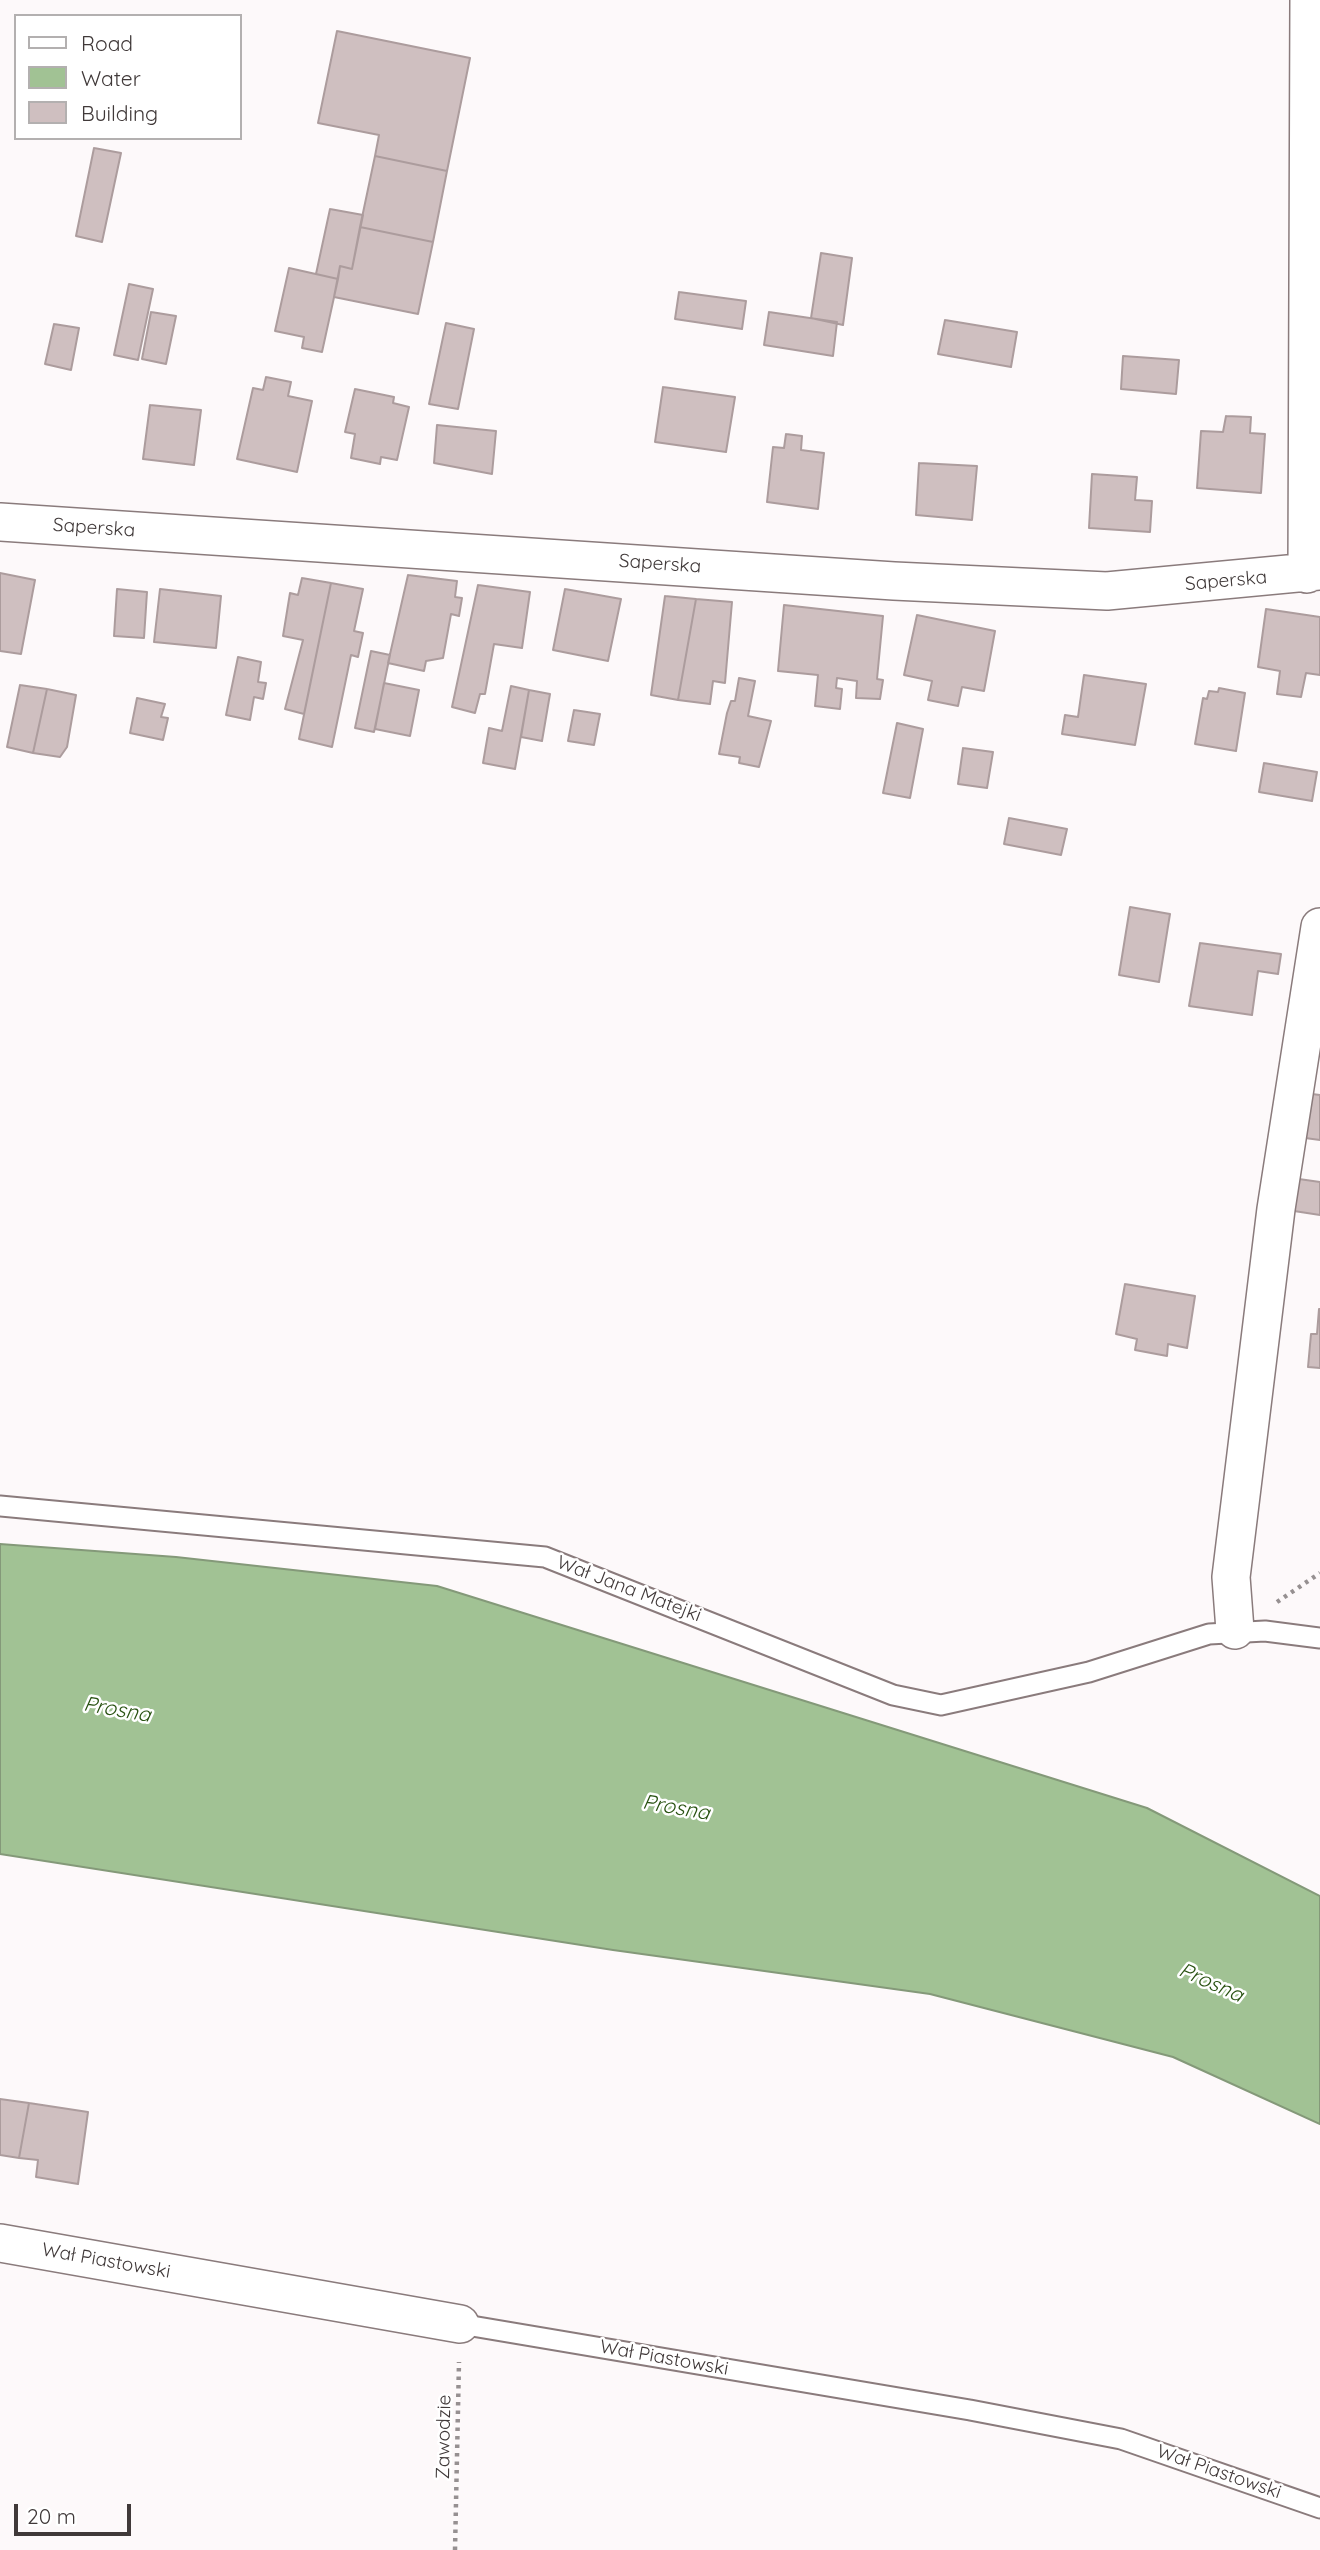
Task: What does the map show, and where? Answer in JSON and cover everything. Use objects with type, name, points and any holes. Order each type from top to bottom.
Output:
[{"type":"street","points":[[1309,0],[1313,572]]},
{"type":"street","name":"Saperska","points":[[0,522],[894,580],[1107,591],[1313,572]]},
{"type":"street","points":[[1235,1630],[1231,1577],[1276,1209],[1320,927]]},
{"type":"street","name":"Wał Piastowski","points":[[0,2243],[460,2324]]},
{"type":"lane","name":"Wał Jana Matejki","points":[[0,1506],[545,1557],[893,1695],[941,1705],[1089,1672],[1209,1634],[1235,1630],[1320,1638]]},
{"type":"lane","name":"Wał Piastowski","points":[[460,2324],[970,2410],[1121,2439],[1320,2508]]},
{"type":"path","name":"Zawodzie","points":[[455,2550],[460,2324]]},
{"type":"water","name":"Prosna","points":[[0,1544],[176,1557],[437,1586],[1147,1808],[1320,1896],[1320,2124],[1173,2057],[930,1994],[613,1950],[0,1854]]},
{"type":"building","points":[[337,31],[470,58],[447,171],[375,156],[379,135],[318,123]]},
{"type":"building","points":[[94,148],[121,153],[102,242],[76,236]]},
{"type":"building","points":[[375,156],[447,171],[433,242],[360,227]]},
{"type":"building","points":[[330,209],[363,215],[352,269],[340,266],[338,279],[316,274]]},
{"type":"building","points":[[360,227],[433,242],[418,314],[334,297],[340,266],[352,269]]},
{"type":"building","points":[[821,253],[852,258],[843,325],[811,318]]},
{"type":"building","points":[[289,268],[338,279],[322,352],[302,348],[304,337],[275,331]]},
{"type":"building","points":[[129,284],[153,289],[138,360],[114,355]]},
{"type":"building","points":[[679,292],[746,301],[742,329],[675,319]]},
{"type":"building","points":[[151,312],[176,316],[166,364],[142,359]]},
{"type":"building","points":[[769,312],[837,322],[833,356],[764,345]]},
{"type":"building","points":[[945,320],[1017,332],[1011,367],[938,354]]},
{"type":"building","points":[[446,323],[474,329],[458,409],[429,404]]},
{"type":"building","points":[[54,324],[79,328],[71,370],[45,364]]},
{"type":"building","points":[[1123,356],[1179,360],[1176,394],[1121,389]]},
{"type":"building","points":[[266,377],[291,382],[288,396],[312,401],[297,472],[237,459],[253,388],[263,390]]},
{"type":"building","points":[[663,387],[735,397],[726,452],[655,442]]},
{"type":"building","points":[[355,389],[394,397],[393,403],[409,407],[397,460],[381,457],[380,464],[351,458],[355,434],[345,432]]},
{"type":"building","points":[[150,405],[201,410],[194,465],[143,459]]},
{"type":"building","points":[[1226,416],[1251,417],[1250,433],[1265,434],[1261,493],[1197,488],[1201,431],[1223,432]]},
{"type":"building","points":[[437,425],[496,431],[492,474],[434,463]]},
{"type":"building","points":[[786,434],[802,436],[801,450],[824,453],[818,509],[767,502],[773,447],[784,448]]},
{"type":"building","points":[[919,463],[977,466],[972,520],[916,515]]},
{"type":"building","points":[[1092,474],[1137,477],[1135,500],[1152,501],[1150,532],[1089,528]]},
{"type":"building","points":[[0,573],[35,580],[21,654],[0,651]]},
{"type":"building","points":[[408,575],[457,581],[455,597],[462,598],[459,616],[451,614],[443,658],[426,661],[424,671],[388,663]]},
{"type":"building","points":[[302,578],[331,583],[304,714],[285,709],[303,640],[283,636],[290,593],[298,595]]},
{"type":"building","points":[[331,583],[363,589],[354,631],[363,633],[358,657],[351,655],[332,747],[299,739]]},
{"type":"building","points":[[478,585],[530,592],[522,648],[494,644],[485,694],[480,694],[475,713],[452,707]]},
{"type":"building","points":[[117,589],[147,592],[144,638],[114,636]]},
{"type":"building","points":[[160,589],[221,596],[216,648],[154,642]]},
{"type":"building","points":[[565,589],[621,599],[608,661],[553,650]]},
{"type":"building","points":[[665,596],[696,599],[678,700],[651,695]]},
{"type":"building","points":[[696,599],[732,602],[725,683],[713,681],[710,704],[678,700]]},
{"type":"building","points":[[784,605],[883,616],[877,679],[883,680],[880,699],[856,698],[857,681],[837,678],[836,688],[842,689],[840,709],[815,706],[818,675],[778,671]]},
{"type":"building","points":[[1266,609],[1320,617],[1320,675],[1306,673],[1301,697],[1277,694],[1280,671],[1258,667]]},
{"type":"building","points":[[917,615],[995,631],[984,691],[962,687],[958,706],[928,700],[932,681],[904,675]]},
{"type":"building","points":[[371,651],[390,655],[374,732],[355,728]]},
{"type":"building","points":[[238,657],[261,662],[258,682],[266,683],[263,699],[254,697],[250,720],[226,715]]},
{"type":"building","points":[[1084,675],[1146,684],[1135,745],[1062,734],[1065,715],[1078,717]]},
{"type":"building","points":[[739,678],[755,681],[748,716],[771,721],[759,767],[739,763],[740,757],[719,754],[727,713],[731,701],[735,701]]},
{"type":"building","points":[[384,683],[419,690],[410,736],[375,729]]},
{"type":"building","points":[[20,685],[47,689],[33,753],[7,747]]},
{"type":"building","points":[[511,686],[529,690],[515,769],[483,763],[489,728],[502,731]]},
{"type":"building","points":[[1219,688],[1245,693],[1236,751],[1195,744],[1203,698],[1207,699],[1209,691],[1218,692]]},
{"type":"building","points":[[47,689],[76,695],[67,747],[60,757],[33,753]]},
{"type":"building","points":[[529,690],[550,694],[542,741],[521,737]]},
{"type":"building","points":[[137,698],[165,704],[161,717],[168,718],[163,740],[130,733]]},
{"type":"building","points":[[574,710],[600,714],[594,745],[568,741]]},
{"type":"building","points":[[897,723],[923,729],[910,798],[883,793]]},
{"type":"building","points":[[963,748],[993,752],[987,788],[958,784]]},
{"type":"building","points":[[1264,763],[1317,772],[1312,801],[1259,792]]},
{"type":"building","points":[[1009,818],[1067,829],[1061,855],[1004,844]]},
{"type":"building","points":[[1130,907],[1170,914],[1159,982],[1119,975]]},
{"type":"building","points":[[1200,943],[1281,954],[1278,974],[1258,971],[1252,1015],[1189,1006]]},
{"type":"building","points":[[1312,1094],[1320,1095],[1320,1140],[1305,1138]]},
{"type":"building","points":[[1299,1179],[1320,1182],[1320,1215],[1294,1211]]},
{"type":"building","points":[[1125,1284],[1195,1296],[1187,1348],[1168,1344],[1167,1356],[1135,1350],[1137,1339],[1116,1334]]},
{"type":"building","points":[[1319,1309],[1320,1368],[1308,1367],[1311,1334],[1317,1334]]},
{"type":"building","points":[[0,2099],[29,2103],[19,2158],[0,2155]]},
{"type":"building","points":[[29,2103],[88,2112],[78,2184],[36,2177],[38,2160],[19,2158]]}]
